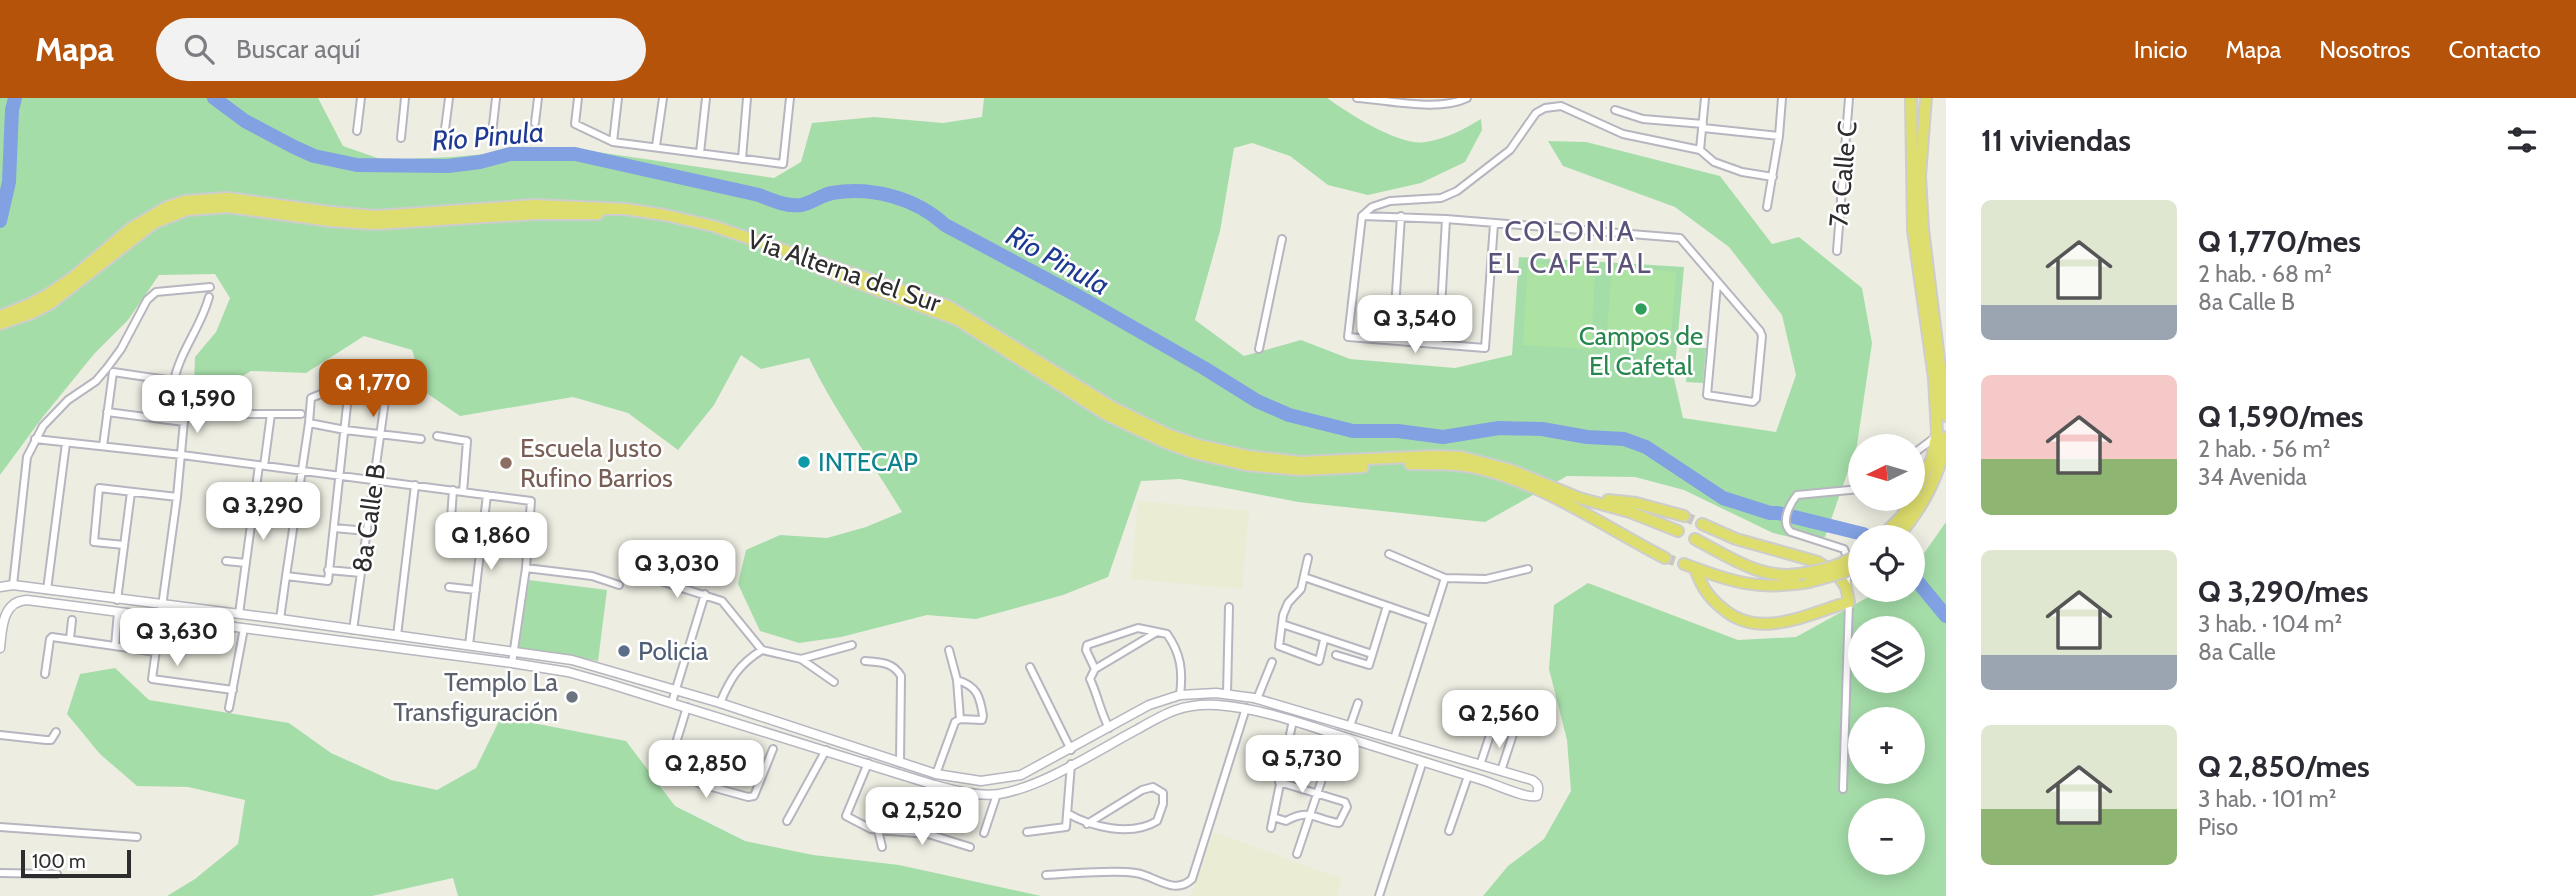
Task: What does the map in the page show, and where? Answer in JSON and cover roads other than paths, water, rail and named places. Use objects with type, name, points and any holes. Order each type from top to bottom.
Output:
[{"type":"highway","points":[[1906,525],[1918,508],[1937,459],[1941,437],[1913,230],[1911,98]]},
{"type":"highway","points":[[1926,98],[1920,176],[1923,229],[1946,416]]},
{"type":"highway","name":"Vía Alterna del Sur","points":[[0,316],[47,295],[72,278],[131,228],[167,207],[185,201],[228,198],[376,216],[534,205],[625,209],[713,226],[948,306],[1110,411]]},
{"type":"highway","name":"Vía Alterna del Sur","points":[[0,324],[51,303],[155,223],[187,210],[228,207],[330,221],[375,224],[546,214],[624,216],[710,233],[945,313],[1125,420],[1143,434],[1194,453],[1246,465],[1301,470],[1451,464],[1479,468],[1560,501],[1665,558]]},
{"type":"highway","name":"Vía Alterna del Sur","points":[[1125,420],[1198,445],[1265,459],[1301,462],[1462,457],[1510,470],[1578,498],[1630,512],[1678,531]]},
{"type":"highway","points":[[1893,525],[1913,499],[1937,459]]},
{"type":"highway","points":[[1578,498],[1636,503],[1684,516]]},
{"type":"highway","points":[[1702,524],[1736,539],[1818,562],[1838,575],[1846,587],[1848,597]]},
{"type":"highway","points":[[1695,539],[1754,569],[1779,576],[1827,569],[1848,559]]},
{"type":"highway","points":[[1684,564],[1745,585],[1791,585],[1830,577],[1848,569]]},
{"type":"highway","points":[[1695,569],[1707,595],[1733,618],[1749,624],[1769,625],[1849,602]]},
{"type":"street","points":[[357,131],[361,98]]},
{"type":"street","points":[[401,138],[405,98]]},
{"type":"street","points":[[444,137],[449,98]]},
{"type":"street","points":[[492,134],[496,98]]},
{"type":"street","points":[[535,123],[538,98]]},
{"type":"street","points":[[578,98],[575,124],[613,142],[783,164],[790,98]]},
{"type":"street","points":[[613,142],[618,98]]},
{"type":"street","points":[[656,146],[663,98]]},
{"type":"street","points":[[700,153],[706,98]]},
{"type":"street","points":[[742,159],[747,98]]},
{"type":"street","points":[[1357,98],[1451,104],[1467,98]]},
{"type":"street","points":[[1700,150],[1705,98]]},
{"type":"street","points":[[1767,207],[1779,136],[1782,98]]},
{"type":"street","name":"7a Calle C","points":[[1837,251],[1849,98]]},
{"type":"street","points":[[1494,224],[1485,348],[1348,337],[1362,216],[1372,207],[1390,201],[1441,198],[1457,191],[1510,150],[1536,113],[1545,108],[1561,106],[1623,134],[1700,150],[1714,162],[1742,172],[1773,177]]},
{"type":"street","points":[[1615,110],[1643,119],[1779,136]]},
{"type":"street","points":[[1362,216],[1446,219],[1680,238],[1762,336],[1756,399],[1753,402],[1707,395],[1717,284]]},
{"type":"street","points":[[1393,340],[1401,216]]},
{"type":"street","points":[[1439,344],[1446,219]]},
{"type":"street","points":[[1259,349],[1282,239]]},
{"type":"street","points":[[13,586],[27,457],[43,426],[68,400],[96,381],[107,368],[121,349],[147,300],[156,292],[210,287]]},
{"type":"street","points":[[209,298],[204,315],[177,368],[174,381],[187,407],[152,679],[233,690]]},
{"type":"street","points":[[103,446],[113,372],[174,381]]},
{"type":"street","name":"8a Calle B","points":[[353,630],[388,379],[376,375]]},
{"type":"street","points":[[281,619],[311,398],[351,382],[361,382]]},
{"type":"street","points":[[286,576],[328,581],[348,396]]},
{"type":"street","points":[[187,407],[214,408]]},
{"type":"street","points":[[107,412],[184,422]]},
{"type":"street","points":[[229,414],[301,414]]},
{"type":"street","points":[[239,614],[271,414]]},
{"type":"street","points":[[309,423],[421,439]]},
{"type":"street","points":[[437,436],[467,442],[463,492]]},
{"type":"street","points":[[1925,447],[1941,437]]},
{"type":"street","points":[[35,439],[181,455],[531,501],[526,568],[512,663]]},
{"type":"street","points":[[47,590],[66,443]]},
{"type":"street","points":[[397,636],[415,485]]},
{"type":"street","points":[[124,545],[93,542],[99,488],[177,496]]},
{"type":"street","points":[[453,490],[449,544],[481,545]]},
{"type":"street","points":[[1846,587],[1849,563],[1847,552],[1788,531],[1786,518],[1795,497],[1801,494],[1848,490]]},
{"type":"street","points":[[117,600],[131,492]]},
{"type":"street","points":[[469,645],[487,495]]},
{"type":"street","points":[[221,512],[253,515]]},
{"type":"street","points":[[334,528],[367,531]]},
{"type":"street","points":[[1389,554],[1445,578],[1486,579],[1528,569]]},
{"type":"street","points":[[1308,558],[1300,591],[1288,603],[1279,646],[1319,661],[1324,640]]},
{"type":"street","points":[[226,561],[246,563]]},
{"type":"street","points":[[526,568],[592,576],[619,585]]},
{"type":"street","points":[[328,570],[361,573]]},
{"type":"street","points":[[1304,578],[1431,621]]},
{"type":"street","points":[[1394,740],[1445,578]]},
{"type":"street","points":[[657,580],[722,601],[762,650],[801,659],[834,682]]},
{"type":"street","points":[[0,587],[13,586],[281,619],[587,663],[936,775],[981,780],[1021,775],[1162,699],[1193,692],[1257,699],[1536,782],[1539,790],[1537,796],[1531,797],[1293,720],[1246,708],[1190,705],[1169,711],[1020,788],[997,794],[968,794],[687,706],[568,672],[512,663],[21,600],[6,613],[0,648]]},
{"type":"street","points":[[449,587],[476,590]]},
{"type":"street","points":[[672,702],[705,594]]},
{"type":"street","points":[[1843,789],[1849,602]]},
{"type":"street","points":[[1227,694],[1229,607]]},
{"type":"street","points":[[1336,655],[1369,665],[1387,607]]},
{"type":"street","points":[[115,646],[118,612]]},
{"type":"street","points":[[70,639],[72,620]]},
{"type":"street","points":[[1282,624],[1372,654]]},
{"type":"street","points":[[229,708],[244,628]]},
{"type":"street","points":[[1095,669],[1086,650],[1087,645],[1138,628],[1158,631],[1167,634],[1175,646],[1182,672],[1180,695]]},
{"type":"street","points":[[1109,727],[1099,708],[1100,700],[1090,679],[1095,669],[1158,631]]},
{"type":"street","points":[[45,674],[50,639],[70,639],[156,652]]},
{"type":"street","points":[[801,659],[852,645]]},
{"type":"street","points":[[720,704],[729,681],[744,661],[762,650]]},
{"type":"street","points":[[949,650],[957,680],[960,719]]},
{"type":"street","points":[[865,661],[889,664],[895,667],[901,676],[900,763]]},
{"type":"street","points":[[1257,699],[1272,663]]},
{"type":"street","points":[[1030,667],[1071,750]]},
{"type":"street","points":[[936,775],[951,728],[960,719],[982,720],[983,716],[977,693],[971,684],[957,680]]},
{"type":"street","points":[[1350,726],[1358,703]]},
{"type":"street","points":[[687,706],[668,769],[701,784],[748,797],[754,796],[773,749]]},
{"type":"street","points":[[1046,875],[1136,873],[1173,887],[1186,885],[1192,879],[1246,708]]},
{"type":"street","points":[[1135,714],[1142,727]]},
{"type":"street","points":[[1316,728],[1319,717]]},
{"type":"street","points":[[1271,828],[1293,720]]},
{"type":"street","points":[[1501,771],[1516,725]]},
{"type":"street","points":[[1480,765],[1493,726]]},
{"type":"street","points":[[0,734],[51,740],[56,732]]},
{"type":"street","points":[[1297,854],[1337,734]]},
{"type":"street","points":[[787,821],[826,750]]},
{"type":"street","points":[[1453,771],[1456,757]]},
{"type":"street","points":[[1379,896],[1423,761]]},
{"type":"street","points":[[868,763],[846,816],[870,829],[928,834],[970,847]]},
{"type":"street","points":[[1027,832],[1066,827],[1071,764]]},
{"type":"street","points":[[918,780],[922,770]]},
{"type":"street","points":[[1450,831],[1468,776]]},
{"type":"street","points":[[1273,817],[1286,821],[1302,813],[1310,813],[1335,823],[1342,821],[1347,804],[1279,782]]},
{"type":"street","points":[[1067,813],[1087,824],[1119,828],[1149,825],[1157,821],[1163,793],[1153,787],[1142,790],[1087,824]]},
{"type":"street","points":[[984,833],[997,794]]},
{"type":"street","points":[[0,827],[137,837]]},
{"type":"street","points":[[877,830],[882,847]]},
{"type":"street","points":[[0,873],[57,874]]},
{"type":"waterway","points":[[0,221],[9,182],[12,110],[15,98]]},
{"type":"waterway","name":"Río Pinula","points":[[214,98],[245,121],[294,147],[314,156],[357,165],[448,166],[480,162],[510,154],[575,154],[759,195],[790,205],[801,205],[828,194],[847,191],[892,196],[921,208],[945,225],[1078,296],[1257,401],[1289,415],[1353,431],[1398,431],[1443,437],[1499,428],[1542,429],[1587,437],[1624,439],[1646,447],[1723,498],[1770,513],[1848,530]]},
{"type":"waterway","name":"Río Pinula","points":[[1925,591],[1946,616]]},
{"type":"tunnel","points":[[1684,516],[1702,524]]},
{"type":"tunnel","points":[[1665,558],[1684,564]]},
{"type":"place","name":"Campos de El Cafetal","points":[[1641,309]]},
{"type":"place","name":"INTECAP","points":[[804,462]]},
{"type":"place","name":"Escuela Justo Rufino Barrios","points":[[506,463]]},
{"type":"place","name":"Policia","points":[[624,651]]},
{"type":"place","name":"Templo La Transfiguración","points":[[572,697]]},
{"type":"district","name":"COLONIA EL CAFETAL","points":[[1570,247]]}]
